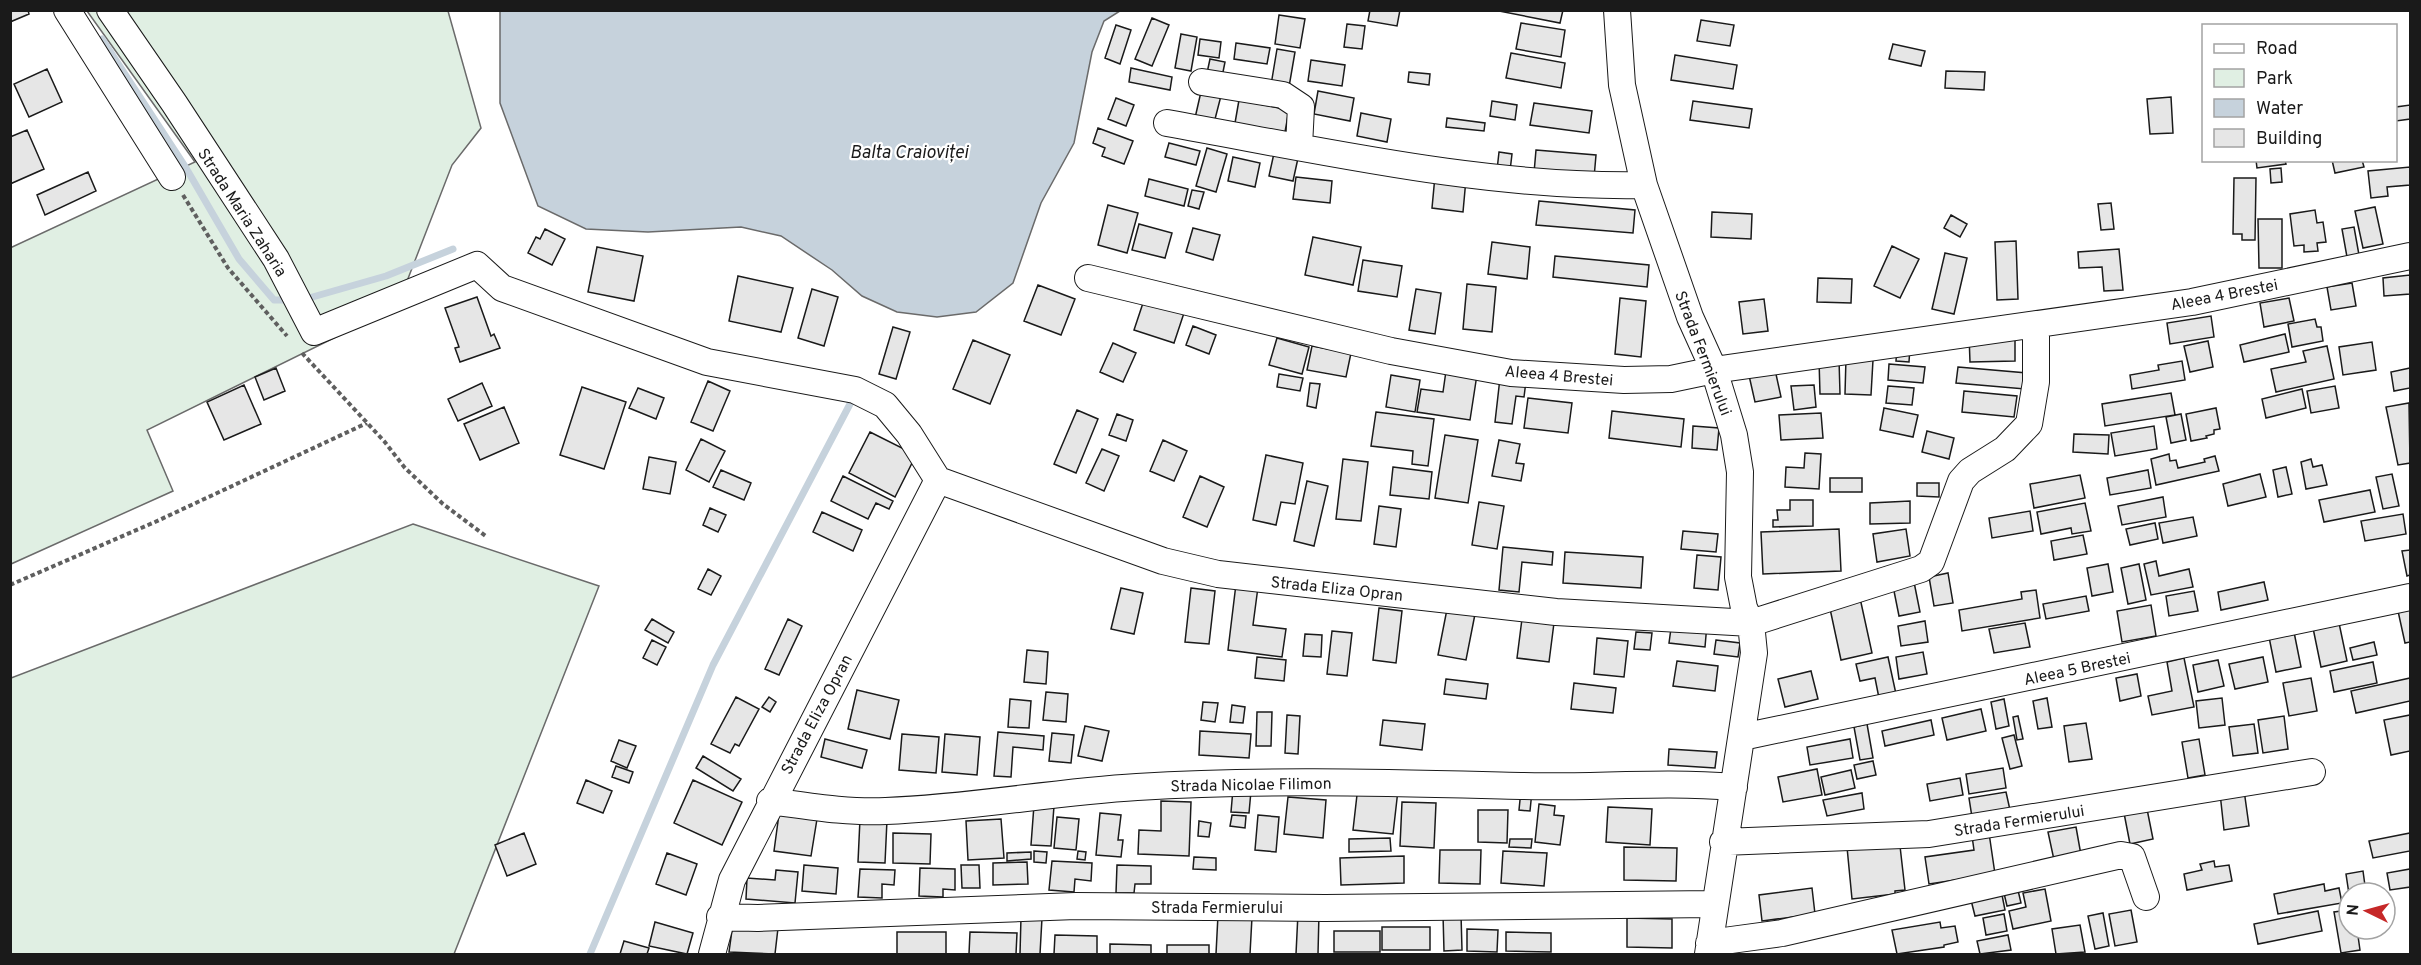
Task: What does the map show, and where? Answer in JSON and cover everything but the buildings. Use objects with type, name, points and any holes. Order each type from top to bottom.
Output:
[{"type":"street","name":"Strada Fermierului","points":[[1617,10],[1622,85],[1644,185],[1690,317],[1714,370],[1734,435],[1740,472],[1738,577],[1744,608],[1751,623],[1754,653],[1734,787],[1713,904],[1708,948],[2121,855],[2132,857],[2146,897]]},
{"type":"street","points":[[110,11],[73,20],[172,177]]},
{"type":"street","name":"Strada Maria Zaharia","points":[[110,11],[174,103],[276,259],[314,332],[477,266],[502,288],[706,362],[855,390],[885,405],[909,434],[938,480]]},
{"type":"street","points":[[1202,82],[1282,95],[1300,107],[1299,146]]},
{"type":"street","points":[[1167,123],[1470,175],[1596,186],[1644,185]]},
{"type":"street","name":"Aleea 4 Brestei","points":[[1088,278],[1391,351],[1511,373],[1624,380],[1671,380],[1714,370],[2192,302],[2410,256]]},
{"type":"street","points":[[1751,623],[1920,569],[1931,562],[1961,481],[1970,471],[2005,449],[2029,424],[2036,382],[2036,324]]},
{"type":"street","name":"Strada Eliza Opran","points":[[712,954],[720,917],[732,880],[770,801],[938,480],[1163,561],[1218,574],[1556,612],[1751,623]]},
{"type":"street","name":"Aleea 5 Brestei","points":[[1742,737],[2410,597]]},
{"type":"street","name":"Strada Fermierului","points":[[1723,842],[1929,834],[2312,772]]},
{"type":"street","name":"Strada Nicolae Filimon","points":[[770,801],[824,808],[884,811],[1066,791],[1196,784],[1415,782],[1523,786],[1679,783],[1734,787]]},
{"type":"street","name":"Strada Fermierului","points":[[720,917],[758,918],[1076,906],[1324,908],[1713,904]]},
{"type":"path","points":[[172,177],[228,268],[292,341]]},
{"type":"path","points":[[299,350],[367,423],[405,468],[443,504],[487,537]]},
{"type":"path","points":[[10,585],[155,522],[367,423]]},
{"type":"green space","points":[[87,11],[448,11],[481,128],[452,165],[397,307],[147,430],[173,491],[11,564],[10,248],[195,162]]},
{"type":"green space","points":[[413,524],[599,586],[454,954],[11,954],[11,678]]},
{"type":"water","name":"Balta Craioviței","points":[[500,10],[1120,11],[1104,21],[1092,52],[1074,143],[1041,203],[1013,283],[976,312],[937,317],[897,312],[862,296],[832,270],[781,236],[741,227],[648,232],[586,229],[538,206],[500,103]]},
{"type":"waterway","points":[[102,39],[186,168],[239,259],[274,300],[291,300]]},
{"type":"waterway","points":[[302,300],[386,276],[453,249]]},
{"type":"waterway","points":[[590,954],[713,665],[850,404]]}]
